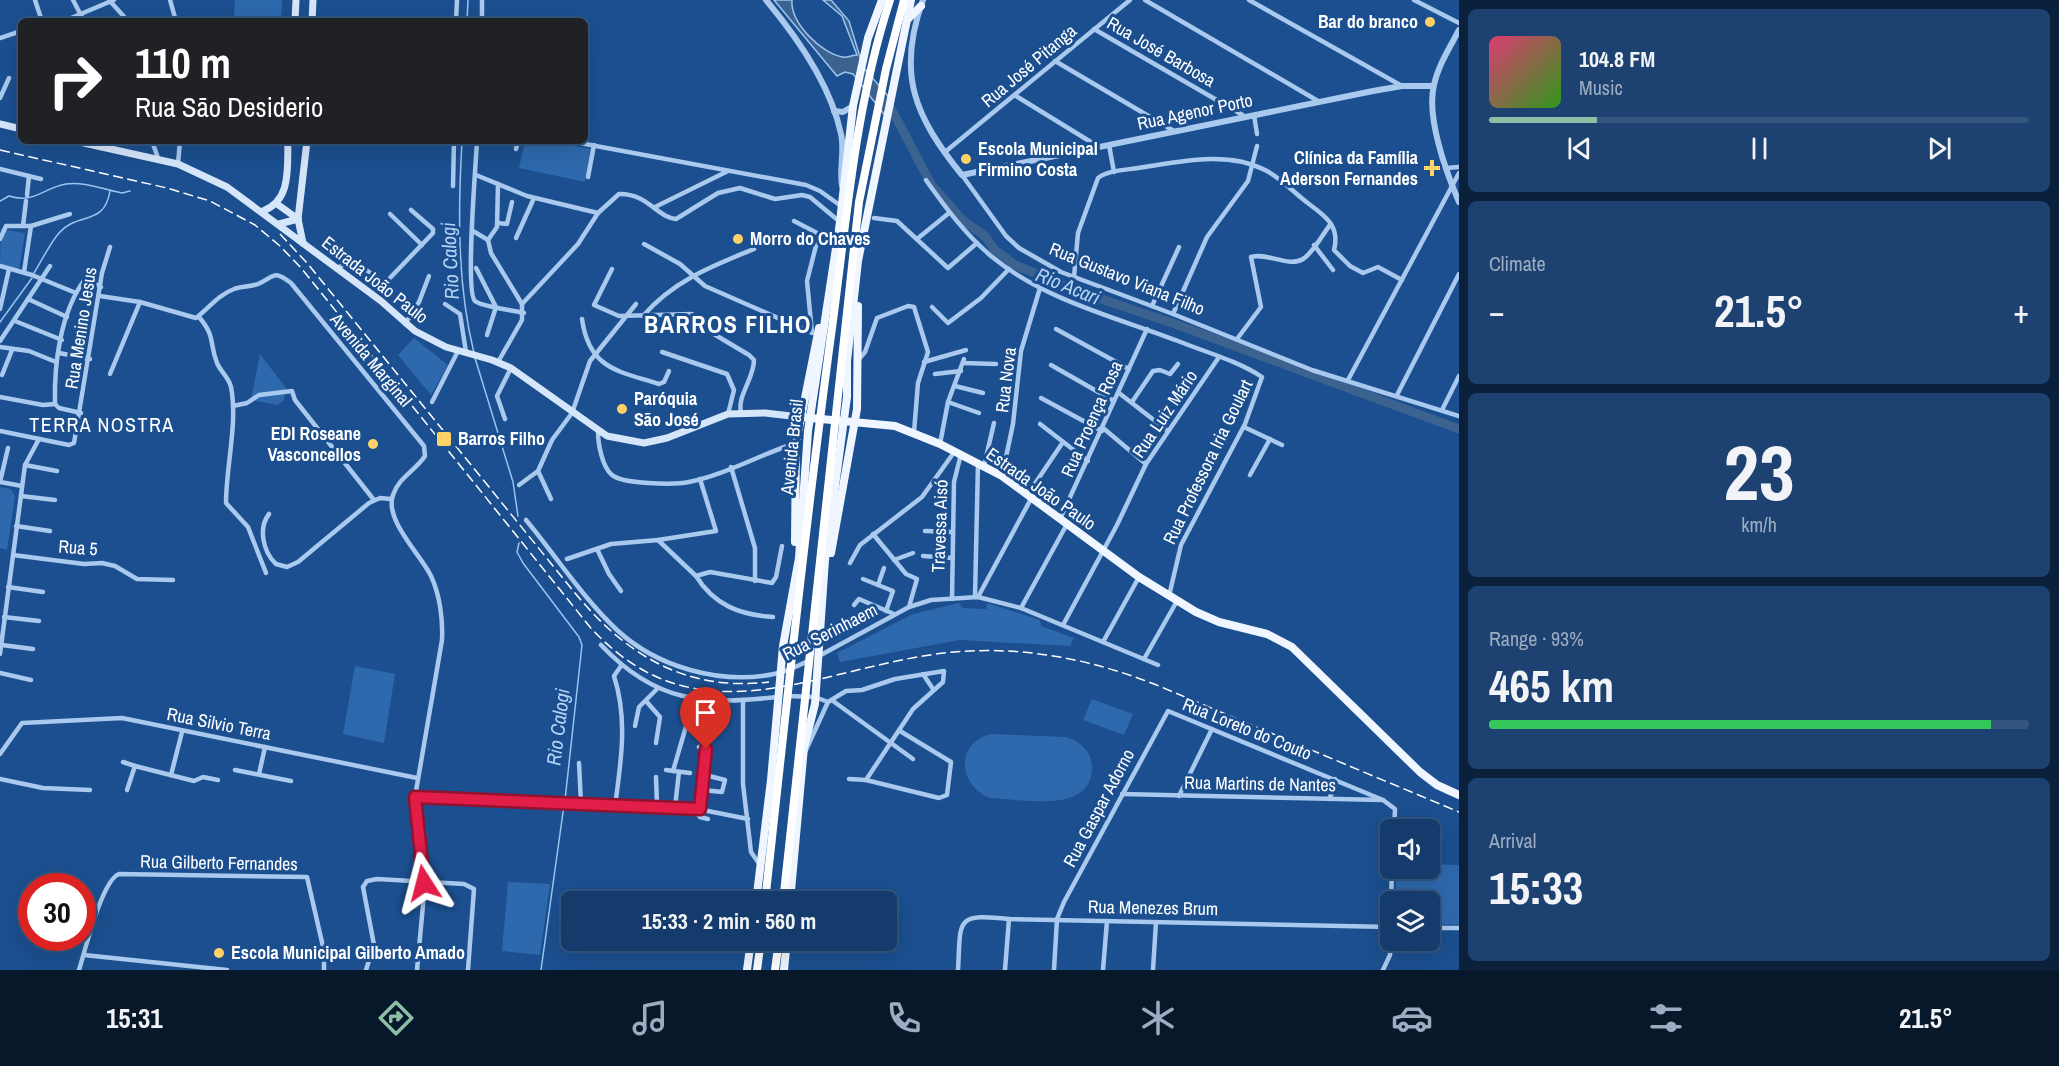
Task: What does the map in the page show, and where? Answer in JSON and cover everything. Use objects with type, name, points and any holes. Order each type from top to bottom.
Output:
[{"type":"highway","name":"Avenida Brasil","points":[[766,891],[794,643],[816,404],[868,56],[890,0]]},
{"type":"highway","points":[[784,891],[835,410],[860,202],[886,69],[904,0]]},
{"type":"highway","points":[[757,970],[760,951]]},
{"type":"highway","points":[[775,970],[778,951]]},
{"type":"main road","points":[[295,18],[296,0]]},
{"type":"main road","points":[[312,18],[313,0]]},
{"type":"main road","name":"Avenida Brasil","points":[[816,404],[855,93],[868,56],[882,0]]},
{"type":"main road","points":[[911,0],[911,21]]},
{"type":"main road","points":[[791,891],[804,753],[814,704],[824,574],[843,433],[848,354],[857,272],[893,79],[911,21],[922,3]]},
{"type":"main road","points":[[0,124],[18,128]]},
{"type":"main road","name":"Estrada João Paulo","points":[[94,144],[178,164],[227,187],[263,211],[381,301],[405,324],[424,337],[511,368],[598,432],[625,442],[655,442],[728,414],[741,413],[895,426],[940,444],[1002,476],[1139,577],[1173,598],[1209,618],[1267,634],[1292,647],[1420,772],[1437,785],[1459,795]]},
{"type":"main road","points":[[263,211],[277,204],[285,188],[288,144]]},
{"type":"main road","points":[[303,243],[298,219],[307,144]]},
{"type":"main road","points":[[277,204],[298,219]]},
{"type":"main road","points":[[279,224],[298,219]]},
{"type":"main road","points":[[824,574],[831,550],[855,421],[857,272]]},
{"type":"main road","points":[[796,582],[796,443],[820,321],[829,295]]},
{"type":"main road","name":"Avenida Brasil","points":[[758,891],[783,646],[796,582],[813,431]]},
{"type":"main road","points":[[790,830],[792,887]]},
{"type":"main road","points":[[760,891],[771,844]]},
{"type":"main road","points":[[747,970],[750,951]]},
{"type":"main road","points":[[784,970],[786,951]]},
{"type":"street","points":[[35,0],[41,18]]},
{"type":"street","points":[[73,0],[82,18]]},
{"type":"street","points":[[170,0],[175,18]]},
{"type":"street","points":[[456,18],[457,0]]},
{"type":"street","points":[[482,0],[482,18]]},
{"type":"street","points":[[766,0],[807,58],[834,111],[842,136],[843,189]]},
{"type":"street","name":"Rua José Pitanga","points":[[945,152],[1016,96],[1130,0]]},
{"type":"street","points":[[1145,0],[1318,102]]},
{"type":"street","points":[[1249,0],[1376,74],[1402,86]]},
{"type":"street","points":[[1414,0],[1459,23]]},
{"type":"street","points":[[72,18],[111,1],[125,18]]},
{"type":"street","name":"Rua Gustavo Viana Filho","points":[[911,21],[910,76],[925,123],[1006,236],[1038,260],[1074,277],[1312,370],[1459,416]]},
{"type":"street","name":"Rua José Barbosa","points":[[1094,29],[1246,117]]},
{"type":"street","points":[[1459,30],[1433,86],[1433,113],[1446,168],[1459,202]]},
{"type":"street","points":[[0,38],[18,32]]},
{"type":"street","points":[[1055,61],[1177,132]]},
{"type":"street","points":[[0,98],[9,78]]},
{"type":"street","name":"Rua Agenor Porto","points":[[963,175],[1402,86],[1433,86]]},
{"type":"street","points":[[1016,96],[1099,147]]},
{"type":"street","points":[[834,111],[843,112],[853,106]]},
{"type":"street","points":[[1254,115],[1257,135]]},
{"type":"street","points":[[153,144],[158,158]]},
{"type":"street","points":[[178,164],[180,144]]},
{"type":"street","points":[[453,186],[454,144]]},
{"type":"street","points":[[477,144],[471,294],[475,301],[524,313]]},
{"type":"street","points":[[516,149],[517,144]]},
{"type":"street","points":[[588,144],[806,185],[820,190],[841,206]]},
{"type":"street","points":[[588,177],[594,145]]},
{"type":"street","points":[[1109,145],[1114,172]]},
{"type":"street","points":[[1173,314],[1207,237],[1246,186],[1254,166],[1257,146]]},
{"type":"street","points":[[1074,277],[1078,233],[1096,181],[1101,176],[1177,161],[1218,160],[1264,170],[1330,220],[1337,239],[1334,250],[1350,266],[1366,273],[1378,267],[1402,280]]},
{"type":"street","points":[[1446,168],[1459,167]]},
{"type":"street","points":[[0,170],[41,179]]},
{"type":"street","points":[[655,207],[728,171]]},
{"type":"street","points":[[1348,380],[1459,173]]},
{"type":"street","points":[[476,175],[534,198],[598,213]]},
{"type":"street","points":[[23,226],[29,176]]},
{"type":"street","points":[[926,180],[949,213],[977,243],[1009,269],[1040,288],[1219,357]]},
{"type":"street","points":[[498,184],[498,223],[488,240],[491,253],[522,304],[524,313],[520,326],[498,362]]},
{"type":"street","points":[[522,304],[578,244],[598,213],[619,194],[631,195],[655,207],[666,217],[676,219],[718,194],[740,188],[775,199],[802,195],[810,197],[840,222]]},
{"type":"street","points":[[516,238],[534,198]]},
{"type":"street","points":[[498,223],[507,224],[512,202]]},
{"type":"street","points":[[337,268],[353,260],[381,281],[386,281],[433,231],[411,210]]},
{"type":"street","points":[[917,239],[949,213]]},
{"type":"street","points":[[0,238],[6,226],[31,226],[70,214]]},
{"type":"street","points":[[390,214],[422,244]]},
{"type":"street","points":[[874,218],[896,220],[950,268],[977,243]]},
{"type":"street","points":[[644,244],[680,264],[705,286],[812,333],[807,280],[819,234],[794,221]]},
{"type":"street","points":[[1237,339],[1261,308],[1251,257],[1264,255],[1296,261],[1306,257],[1330,225]]},
{"type":"street","points":[[24,272],[31,226]]},
{"type":"street","points":[[473,231],[488,240]]},
{"type":"street","points":[[1314,245],[1333,270]]},
{"type":"street","name":"Rua Menino Jesus","points":[[39,440],[69,445],[75,441],[110,247]]},
{"type":"street","points":[[1152,306],[1179,247]]},
{"type":"street","points":[[643,316],[656,302],[692,275],[725,259],[754,249]]},
{"type":"street","points":[[0,266],[24,272],[76,293]]},
{"type":"street","points":[[0,341],[28,299],[36,277],[50,266]]},
{"type":"street","points":[[476,268],[496,307],[487,335]]},
{"type":"street","points":[[612,268],[594,305],[619,316],[692,314]]},
{"type":"street","points":[[0,309],[9,269]]},
{"type":"street","points":[[932,307],[948,323],[981,298],[1009,269]]},
{"type":"street","name":"Avenida Marginal","points":[[199,317],[212,302],[232,289],[260,283],[275,274],[291,283],[415,432],[424,446],[425,456],[398,486],[391,499]]},
{"type":"street","points":[[1397,395],[1459,274]]},
{"type":"street","points":[[405,324],[419,302],[429,276]]},
{"type":"street","points":[[55,404],[56,362],[67,317],[76,293],[87,279],[101,287]]},
{"type":"street","name":"Rua Nova","points":[[1002,476],[1013,424],[1021,351],[1040,288]]},
{"type":"street","points":[[100,296],[140,302],[188,317],[199,317],[210,333],[218,364],[231,385],[233,406],[226,503],[248,527],[266,573]]},
{"type":"street","points":[[28,299],[67,317]]},
{"type":"street","points":[[110,374],[140,302]]},
{"type":"street","points":[[446,304],[460,314],[468,354]]},
{"type":"street","points":[[519,484],[538,471],[552,440],[572,413],[594,356],[636,304]]},
{"type":"street","points":[[857,362],[865,352],[876,319],[908,306],[914,307],[927,347],[918,383],[914,432]]},
{"type":"street","points":[[582,319],[594,356],[615,370],[659,384],[664,382],[669,371]]},
{"type":"street","points":[[15,321],[62,340]]},
{"type":"street","points":[[1056,328],[1129,369]]},
{"type":"street","name":"Rua Proença Rosa","points":[[1060,519],[1147,329]]},
{"type":"street","points":[[707,330],[754,360],[751,379],[742,398],[741,413]]},
{"type":"street","points":[[0,347],[28,351],[56,362]]},
{"type":"street","points":[[2,375],[12,350]]},
{"type":"street","points":[[924,362],[938,360],[966,350]]},
{"type":"street","points":[[432,402],[458,351]]},
{"type":"street","points":[[662,352],[727,374],[733,383],[733,397],[728,414]]},
{"type":"street","points":[[58,353],[90,359]]},
{"type":"street","name":"Rua Professora Iria Goulart","points":[[1144,659],[1173,598],[1180,545],[1244,427],[1263,381],[1261,376],[1219,357]]},
{"type":"street","name":"Rua Luiz Mário","points":[[1063,625],[1146,464],[1219,357]]},
{"type":"street","points":[[940,444],[948,402],[964,361],[996,364]]},
{"type":"street","points":[[1051,364],[1114,401]]},
{"type":"street","points":[[1132,402],[1153,371],[1160,370],[1170,374],[1178,364]]},
{"type":"street","points":[[505,419],[497,396],[511,368]]},
{"type":"street","points":[[935,374],[961,371]]},
{"type":"street","points":[[1442,410],[1459,376]]},
{"type":"street","points":[[955,386],[983,393]]},
{"type":"street","points":[[233,406],[247,403],[259,395],[292,390],[295,400],[374,500]]},
{"type":"street","points":[[1119,393],[1168,431]]},
{"type":"street","points":[[0,397],[37,404],[55,404],[59,408],[81,413]]},
{"type":"street","points":[[733,397],[742,398]]},
{"type":"street","points":[[1041,398],[1102,429],[1146,464]]},
{"type":"street","points":[[948,402],[979,413]]},
{"type":"street","points":[[977,597],[981,464],[994,423]]},
{"type":"street","points":[[1040,424],[1088,461]]},
{"type":"street","points":[[1244,427],[1282,445]]},
{"type":"street","points":[[0,431],[39,440],[25,465],[0,654]]},
{"type":"street","points":[[598,432],[607,469],[617,478],[671,483],[700,479],[796,443]]},
{"type":"street","points":[[1250,475],[1270,439]]},
{"type":"street","points":[[977,597],[1030,496],[1063,442]]},
{"type":"street","points":[[8,448],[0,482],[22,486]]},
{"type":"street","points":[[850,563],[860,545],[916,503],[958,453]]},
{"type":"street","name":"Travessa Aisó","points":[[952,599],[954,482],[958,453]]},
{"type":"street","points":[[25,465],[57,471]]},
{"type":"street","points":[[731,467],[755,548],[755,580]]},
{"type":"street","points":[[538,471],[551,499]]},
{"type":"street","points":[[567,559],[611,544],[658,540],[716,531],[700,479]]},
{"type":"street","points":[[21,496],[55,500]]},
{"type":"street","points":[[269,514],[262,531],[267,552],[276,564],[287,567],[298,562],[374,500],[391,499],[396,522],[432,578],[442,624],[442,640],[415,797],[424,883],[417,970]]},
{"type":"street","name":"Rua Serinhaem","points":[[526,520],[617,630],[667,662],[704,673],[743,677],[777,674],[836,648],[909,607],[931,600],[977,597],[1021,608],[1158,665]]},
{"type":"street","points":[[1021,608],[1067,524]]},
{"type":"street","points":[[16,526],[50,531]]},
{"type":"street","points":[[925,531],[953,532]]},
{"type":"street","points":[[873,534],[906,574],[917,579],[909,607]]},
{"type":"street","points":[[658,540],[696,576],[708,592],[728,608],[755,616],[773,617]]},
{"type":"street","points":[[696,576],[710,572],[774,582],[782,546]]},
{"type":"street","points":[[597,549],[609,574],[621,591]]},
{"type":"street","points":[[894,560],[913,553]]},
{"type":"street","name":"Rua 5","points":[[13,555],[65,562],[102,563],[115,566],[137,579],[173,580]]},
{"type":"street","points":[[923,556],[953,558]]},
{"type":"street","points":[[878,585],[884,568]]},
{"type":"street","points":[[976,574],[988,576]]},
{"type":"street","points":[[1103,642],[1139,577]]},
{"type":"street","points":[[863,579],[893,591],[885,611]]},
{"type":"street","points":[[8,587],[43,592]]},
{"type":"street","points":[[854,605],[859,599],[894,614]]},
{"type":"street","points":[[4,617],[39,621]]},
{"type":"street","points":[[2,645],[33,650]]},
{"type":"street","points":[[601,645],[621,666],[657,689],[694,699],[743,701],[797,695],[831,702],[891,741],[913,759]]},
{"type":"street","points":[[615,806],[623,746],[619,692],[614,676],[621,666]]},
{"type":"street","points":[[0,673],[31,680]]},
{"type":"street","points":[[804,753],[831,702],[848,690],[862,690],[886,681],[923,674],[945,673],[943,682],[913,709],[866,780]]},
{"type":"street","points":[[923,674],[933,689]]},
{"type":"street","points":[[635,726],[638,710],[657,689]]},
{"type":"street","points":[[673,771],[694,699]]},
{"type":"street","points":[[646,701],[661,722],[656,743]]},
{"type":"street","points":[[743,701],[743,784],[751,852],[760,865]]},
{"type":"street","name":"Rua Loreto do Couto","points":[[1168,711],[1383,801]]},
{"type":"street","name":"Rua Gaspar Adorno","points":[[1058,919],[1122,794],[1168,711]]},
{"type":"street","name":"Rua Silvio Terra","points":[[0,754],[16,728],[27,722],[122,718],[417,778]]},
{"type":"street","points":[[1179,796],[1212,729]]},
{"type":"street","points":[[849,779],[866,780],[942,798],[948,793],[951,764],[947,758],[900,731]]},
{"type":"street","points":[[171,775],[182,732]]},
{"type":"street","points":[[259,774],[265,747]]},
{"type":"street","points":[[699,747],[706,751],[700,809]]},
{"type":"street","points":[[123,762],[194,781],[203,777],[218,780]]},
{"type":"street","points":[[579,764],[581,804]]},
{"type":"street","points":[[127,790],[135,766]]},
{"type":"street","points":[[235,770],[291,782]]},
{"type":"street","points":[[666,770],[690,774]]},
{"type":"street","points":[[675,807],[679,772]]},
{"type":"street","points":[[703,790],[722,792],[725,782],[724,778],[705,774]]},
{"type":"street","points":[[656,777],[657,806]]},
{"type":"street","points":[[0,779],[43,788],[90,790]]},
{"type":"street","points":[[1329,799],[1335,787],[1335,779]]},
{"type":"street","name":"Rua Martins de Nantes","points":[[1122,794],[1383,801]]},
{"type":"street","points":[[415,797],[693,808],[748,819]]},
{"type":"street","points":[[1383,801],[1395,809],[1395,819]]},
{"type":"street","points":[[693,808],[700,817],[708,819]]},
{"type":"street","name":"Rua Gilberto Fernandes","points":[[84,956],[110,880],[119,874],[307,877],[324,951],[324,970]]},
{"type":"street","points":[[366,970],[374,945],[364,897],[364,884],[377,879],[464,884],[474,889],[468,970]]},
{"type":"street","name":"Rua Menezes Brum","points":[[958,970],[960,936],[965,922],[977,915],[1009,919],[1380,927]]},
{"type":"street","points":[[1005,970],[1009,919]]},
{"type":"street","points":[[1054,970],[1058,919]]},
{"type":"street","points":[[1103,970],[1107,921]]},
{"type":"street","points":[[1153,970],[1156,922]]},
{"type":"street","points":[[1440,928],[1459,928]]},
{"type":"street","points":[[1383,970],[1390,951]]},
{"type":"street","points":[[79,970],[84,956],[227,970]]},
{"type":"shaded area","points":[[235,0],[282,0],[281,18],[234,17]]},
{"type":"shaded area","points":[[774,0],[792,0],[796,18],[801,27],[825,50],[843,57],[857,55],[842,16],[823,0],[831,0],[849,21],[863,67],[888,96],[889,121],[853,74],[845,72],[837,76]]},
{"type":"shaded area","points":[[524,144],[564,144],[591,149],[585,182],[519,168]]},
{"type":"shaded area","points":[[1,229],[25,233],[19,269],[0,266]]},
{"type":"shaded area","points":[[414,338],[448,365],[431,395],[398,355]]},
{"type":"shaded area","points":[[260,354],[286,388],[284,400],[277,405],[251,400]]},
{"type":"shaded area","points":[[0,487],[11,489],[15,496],[7,550],[0,548]]},
{"type":"shaded area","points":[[959,603],[963,608],[986,609],[987,603],[1040,620],[1041,626],[1074,638],[1070,646],[960,640],[840,662],[837,653],[913,614]]},
{"type":"shaded area","points":[[355,666],[395,674],[384,743],[343,734]]},
{"type":"shaded area","points":[[1092,699],[1133,714],[1124,735],[1083,720]]},
{"type":"shaded area","points":[[991,734],[1072,739],[1085,748],[1092,761],[1089,782],[1081,792],[1053,801],[990,798],[979,792],[972,784],[965,764],[966,755],[971,746],[979,739]]},
{"type":"shaded area","points":[[1440,864],[1459,865],[1459,925],[1440,924],[1440,891],[1396,891],[1396,879],[1440,879]]},
{"type":"shaded area","points":[[508,882],[550,884],[540,955],[502,951]]},
{"type":"waterway","name":"Rio Calogi","points":[[467,18],[468,0]]},
{"type":"waterway","name":"Rio Acari","points":[[885,103],[892,110],[931,184],[962,220],[985,236],[994,249],[1015,265],[1078,291],[1175,324],[1459,429]]},
{"type":"waterway","name":"Rio Calogi","points":[[462,144],[460,247],[464,301],[474,353]]},
{"type":"waterway","points":[[0,201],[9,196],[32,197],[58,186],[73,183],[122,193],[130,191]]},
{"type":"waterway","points":[[34,273],[59,233],[66,226],[102,210],[110,191]]},
{"type":"waterway","points":[[0,322],[32,278]]},
{"type":"waterway","name":"Rio Calogi","points":[[475,358],[513,482],[518,516]]},
{"type":"waterway","name":"Rio Calogi","points":[[519,543],[517,552],[523,563],[579,637],[582,645],[565,800]]},
{"type":"waterway","name":"Rio Calogi","points":[[541,970],[564,805]]},
{"type":"railway","points":[[0,150],[167,188],[210,201],[255,225],[302,269],[590,627],[632,663],[675,684],[719,691],[764,689],[905,659],[954,652],[1005,651],[1056,656],[1081,661],[1154,684],[1459,812]]},
{"type":"railway","points":[[280,234],[308,264],[575,593],[615,634],[637,651],[685,675],[739,684],[769,682]]},
{"type":"place","name":"Bar do branco","points":[[1430,22]]},
{"type":"place","name":"Escola Municipal Firmino Costa","points":[[966,159]]},
{"type":"place","name":"Clínica da Família Aderson Fernandes","points":[[1432,168]]},
{"type":"place","name":"Morro do Chaves","points":[[738,239]]},
{"type":"place","name":"Paróquia São José","points":[[622,409]]},
{"type":"place","name":"Barros Filho","points":[[444,439]]},
{"type":"place","name":"EDI Roseane Vasconcellos","points":[[373,444]]},
{"type":"place","name":"Escola Municipal Gilberto Amado","points":[[219,953]]},
{"type":"district","name":"BARROS FILHO","points":[[728,325]]},
{"type":"district","name":"TERRA NOSTRA","points":[[102,425]]},
{"type":"route","points":[[424,883],[418,848],[415,797],[700,809],[706,749]]}]
